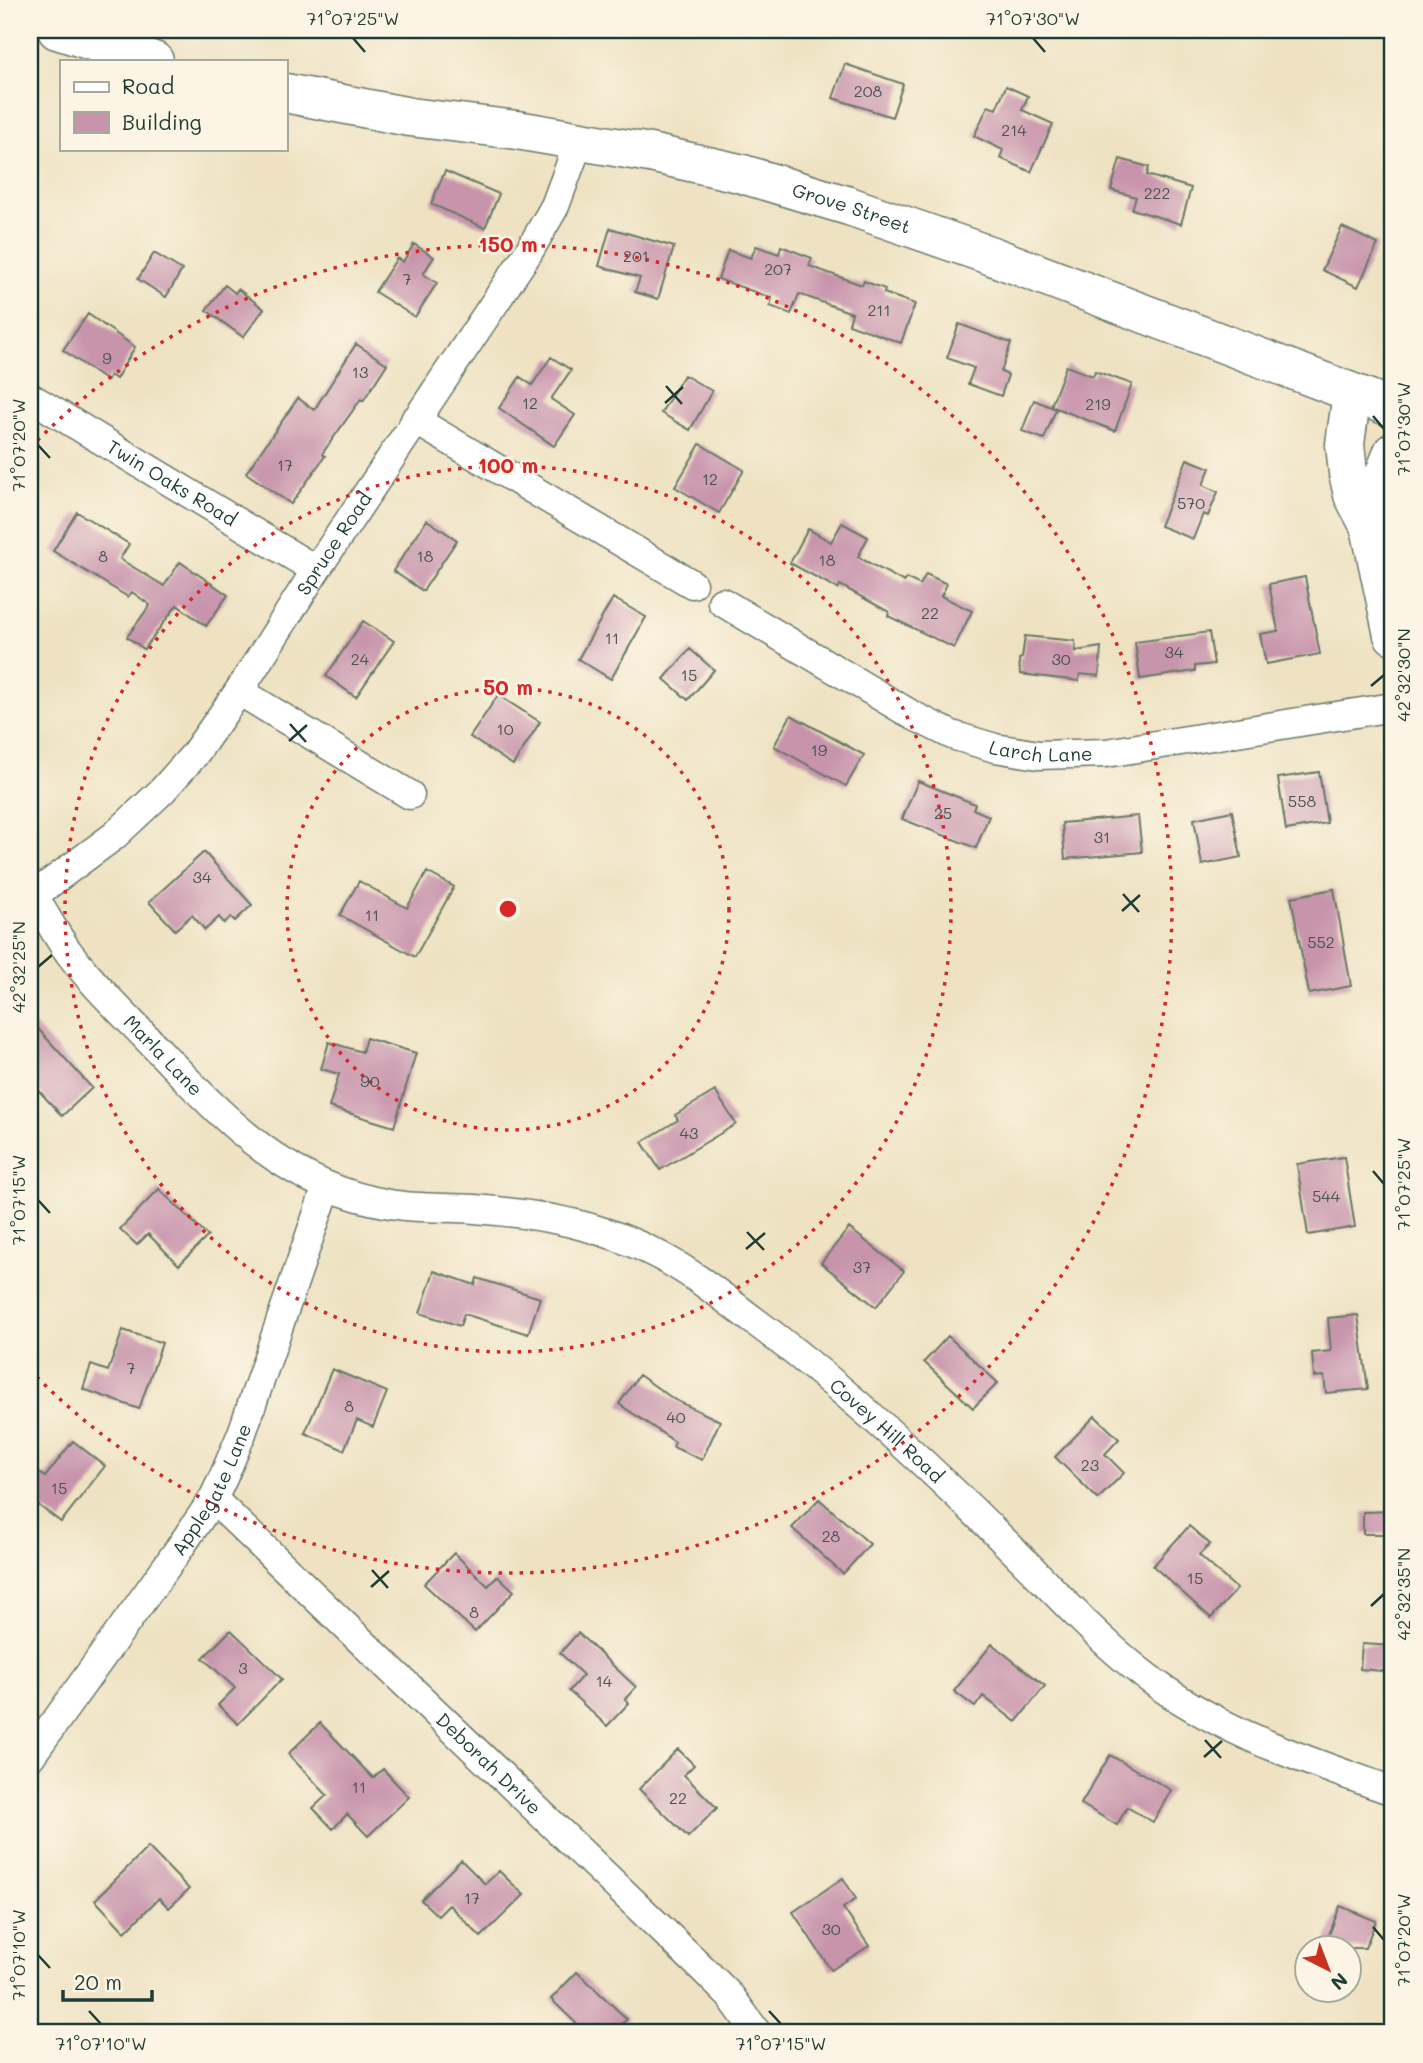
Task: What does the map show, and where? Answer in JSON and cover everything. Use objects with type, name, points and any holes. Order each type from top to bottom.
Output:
[{"type":"main road","points":[[57,30],[151,60]]},
{"type":"main road","name":"Grove Street","points":[[287,93],[410,117],[650,153],[739,173],[849,206],[992,256],[1393,408]]},
{"type":"main road","points":[[1352,393],[1345,444],[1348,473],[1353,495],[1370,527],[1393,635]]},
{"type":"main road","points":[[1370,527],[1379,488],[1393,452]]},
{"type":"street","name":"Spruce Road","points":[[31,894],[114,836],[194,755],[534,243],[559,195],[579,141]]},
{"type":"street","name":"Twin Oaks Road","points":[[30,397],[316,570]]},
{"type":"street","points":[[415,420],[692,584]]},
{"type":"street","name":"Larch Lane","points":[[722,602],[932,726],[973,743],[1017,752],[1061,756],[1106,753],[1393,707]]},
{"type":"street","points":[[239,691],[410,795]]},
{"type":"street","name":"Marla Lane","points":[[31,894],[84,972],[210,1104],[269,1155],[327,1186]]},
{"type":"street","name":"Applegate Lane","points":[[30,1757],[212,1499],[223,1478],[242,1433],[327,1186]]},
{"type":"street","name":"Covey Hill Road","points":[[327,1186],[389,1204],[484,1210],[552,1218],[630,1241],[665,1258],[799,1354],[853,1399],[937,1476],[1076,1613],[1155,1682],[1224,1726],[1279,1751],[1393,1791]]},
{"type":"street","name":"Deborah Drive","points":[[212,1499],[705,1970],[731,1997],[757,2033]]},
{"type":"building","points":[[845,64],[903,84],[892,117],[833,98]]},
{"type":"building","points":[[1006,86],[1028,96],[1022,110],[1053,124],[1031,172],[1000,158],[1003,150],[974,136],[988,106],[996,109]]},
{"type":"building","points":[[1120,159],[1149,167],[1147,175],[1191,188],[1181,224],[1132,209],[1136,197],[1111,190]]},
{"type":"building","points":[[445,171],[499,194],[485,228],[431,204]]},
{"type":"building","points":[[1342,227],[1378,244],[1358,287],[1322,270]]},
{"type":"building","points":[[610,228],[674,247],[658,299],[635,292],[640,278],[599,266]]},
{"type":"building","points":[[414,244],[434,257],[423,274],[437,283],[415,317],[375,292],[397,258],[403,262]]},
{"type":"building","points":[[756,246],[779,254],[781,246],[812,258],[809,266],[862,285],[864,281],[885,289],[884,293],[915,304],[901,343],[849,324],[852,313],[799,294],[791,314],[770,306],[772,298],[718,279],[728,250],[751,258]]},
{"type":"building","points":[[154,253],[182,270],[166,297],[138,279]]},
{"type":"building","points":[[225,285],[235,293],[238,289],[264,309],[243,337],[206,310]]},
{"type":"building","points":[[88,314],[135,347],[116,379],[110,375],[107,381],[63,350]]},
{"type":"building","points":[[959,324],[1011,343],[1001,372],[1008,375],[1001,396],[968,384],[974,368],[947,358]]},
{"type":"building","points":[[356,344],[387,364],[363,401],[361,399],[322,454],[325,456],[291,504],[246,473],[298,398],[314,410]]},
{"type":"building","points":[[551,357],[571,370],[551,399],[575,415],[554,446],[499,408],[520,377],[532,385]]},
{"type":"building","points":[[1066,366],[1093,376],[1095,371],[1132,384],[1115,431],[1051,406]]},
{"type":"building","points":[[684,375],[712,391],[690,430],[661,413]]},
{"type":"building","points":[[1034,400],[1056,409],[1044,439],[1022,431]]},
{"type":"building","points":[[700,444],[744,470],[719,513],[675,487]]},
{"type":"building","points":[[1187,459],[1210,468],[1203,485],[1218,492],[1208,516],[1203,514],[1193,539],[1160,526]]},
{"type":"building","points":[[77,512],[129,544],[120,559],[164,586],[180,562],[228,595],[206,626],[177,605],[144,649],[127,637],[150,605],[132,592],[128,597],[53,551]]},
{"type":"building","points":[[427,520],[457,540],[423,591],[393,571]]},
{"type":"building","points":[[842,523],[868,537],[858,557],[904,582],[906,578],[920,585],[926,574],[947,584],[941,596],[972,611],[954,648],[888,616],[889,612],[840,585],[838,589],[790,563],[808,529],[831,542]]},
{"type":"building","points":[[1305,577],[1320,654],[1266,664],[1260,634],[1278,631],[1269,584]]},
{"type":"building","points":[[613,598],[646,617],[611,679],[578,659]]},
{"type":"building","points":[[363,621],[394,641],[356,697],[326,676]]},
{"type":"building","points":[[1209,632],[1214,664],[1195,666],[1195,671],[1140,679],[1135,642]]},
{"type":"building","points":[[1025,636],[1075,641],[1076,651],[1101,647],[1099,676],[1080,674],[1079,681],[1020,674],[1019,659],[1022,658]]},
{"type":"building","points":[[690,649],[714,670],[688,700],[664,679]]},
{"type":"building","points":[[498,695],[540,722],[513,765],[470,737]]},
{"type":"building","points":[[791,715],[864,755],[846,786],[774,746]]},
{"type":"building","points":[[1319,772],[1327,823],[1286,830],[1278,778]]},
{"type":"building","points":[[918,781],[975,804],[973,809],[989,816],[976,848],[902,819]]},
{"type":"building","points":[[1232,811],[1241,857],[1202,865],[1194,819]]},
{"type":"building","points":[[1138,816],[1142,852],[1065,859],[1062,823]]},
{"type":"building","points":[[204,852],[252,905],[235,921],[231,917],[224,923],[219,917],[205,930],[192,915],[175,930],[149,902]]},
{"type":"building","points":[[427,872],[454,887],[415,957],[340,915],[359,881],[407,908]]},
{"type":"building","points":[[1334,889],[1351,986],[1309,994],[1291,897]]},
{"type":"building","points":[[30,1020],[92,1088],[62,1116],[30,1081]]},
{"type":"building","points":[[366,1038],[416,1053],[394,1127],[329,1107],[339,1074],[321,1069],[329,1042],[362,1052]]},
{"type":"building","points":[[715,1091],[736,1124],[660,1170],[642,1142],[678,1120],[675,1115]]},
{"type":"building","points":[[1344,1157],[1355,1227],[1308,1235],[1297,1164]]},
{"type":"building","points":[[159,1189],[208,1236],[179,1265],[148,1234],[137,1245],[120,1229]]},
{"type":"building","points":[[849,1228],[904,1271],[876,1307],[821,1263]]},
{"type":"building","points":[[434,1271],[475,1285],[477,1278],[540,1298],[528,1334],[464,1314],[460,1326],[420,1313]]},
{"type":"building","points":[[1358,1315],[1368,1389],[1326,1393],[1324,1376],[1314,1377],[1312,1353],[1331,1351],[1328,1318]]},
{"type":"building","points":[[123,1330],[162,1343],[139,1409],[83,1389],[91,1365],[108,1371]]},
{"type":"building","points":[[948,1336],[998,1383],[973,1408],[924,1362]]},
{"type":"building","points":[[332,1369],[387,1392],[373,1427],[357,1420],[344,1450],[305,1433]]},
{"type":"building","points":[[639,1375],[675,1400],[720,1421],[702,1460],[673,1447],[675,1442],[619,1404]]},
{"type":"building","points":[[1095,1416],[1119,1439],[1105,1454],[1124,1473],[1098,1499],[1055,1457]]},
{"type":"building","points":[[73,1441],[105,1466],[61,1522],[30,1499],[30,1466],[45,1477]]},
{"type":"building","points":[[819,1499],[870,1544],[843,1574],[792,1528]]},
{"type":"building","points":[[1393,1511],[1393,1534],[1363,1534],[1363,1512]]},
{"type":"building","points":[[1189,1526],[1210,1544],[1199,1555],[1237,1589],[1211,1618],[1153,1566]]},
{"type":"building","points":[[454,1553],[488,1586],[498,1576],[514,1591],[475,1632],[424,1584]]},
{"type":"building","points":[[231,1630],[282,1679],[238,1724],[218,1705],[235,1688],[203,1658]]},
{"type":"building","points":[[578,1633],[636,1687],[625,1699],[629,1703],[607,1726],[569,1691],[583,1675],[560,1653]]},
{"type":"building","points":[[992,1644],[1045,1686],[1016,1722],[983,1696],[975,1707],[954,1691]]},
{"type":"building","points":[[1362,1644],[1393,1646],[1393,1672],[1360,1669]]},
{"type":"building","points":[[320,1723],[373,1778],[383,1769],[409,1797],[368,1836],[347,1814],[333,1829],[313,1808],[327,1795],[288,1754]]},
{"type":"building","points":[[678,1749],[694,1765],[684,1775],[717,1808],[688,1837],[639,1789]]},
{"type":"building","points":[[1110,1755],[1171,1790],[1153,1822],[1127,1807],[1117,1825],[1081,1804]]},
{"type":"building","points":[[148,1847],[189,1889],[169,1908],[159,1898],[125,1932],[95,1900]]},
{"type":"building","points":[[461,1860],[485,1884],[499,1871],[524,1895],[481,1937],[449,1905],[438,1916],[421,1900]]},
{"type":"building","points":[[843,1878],[856,1899],[843,1908],[869,1946],[831,1970],[793,1912]]},
{"type":"building","points":[[1340,1906],[1376,1921],[1365,1948],[1364,1934],[1329,1934]]},
{"type":"building","points":[[577,1972],[627,2019],[613,2033],[586,2033],[551,1999]]}]
